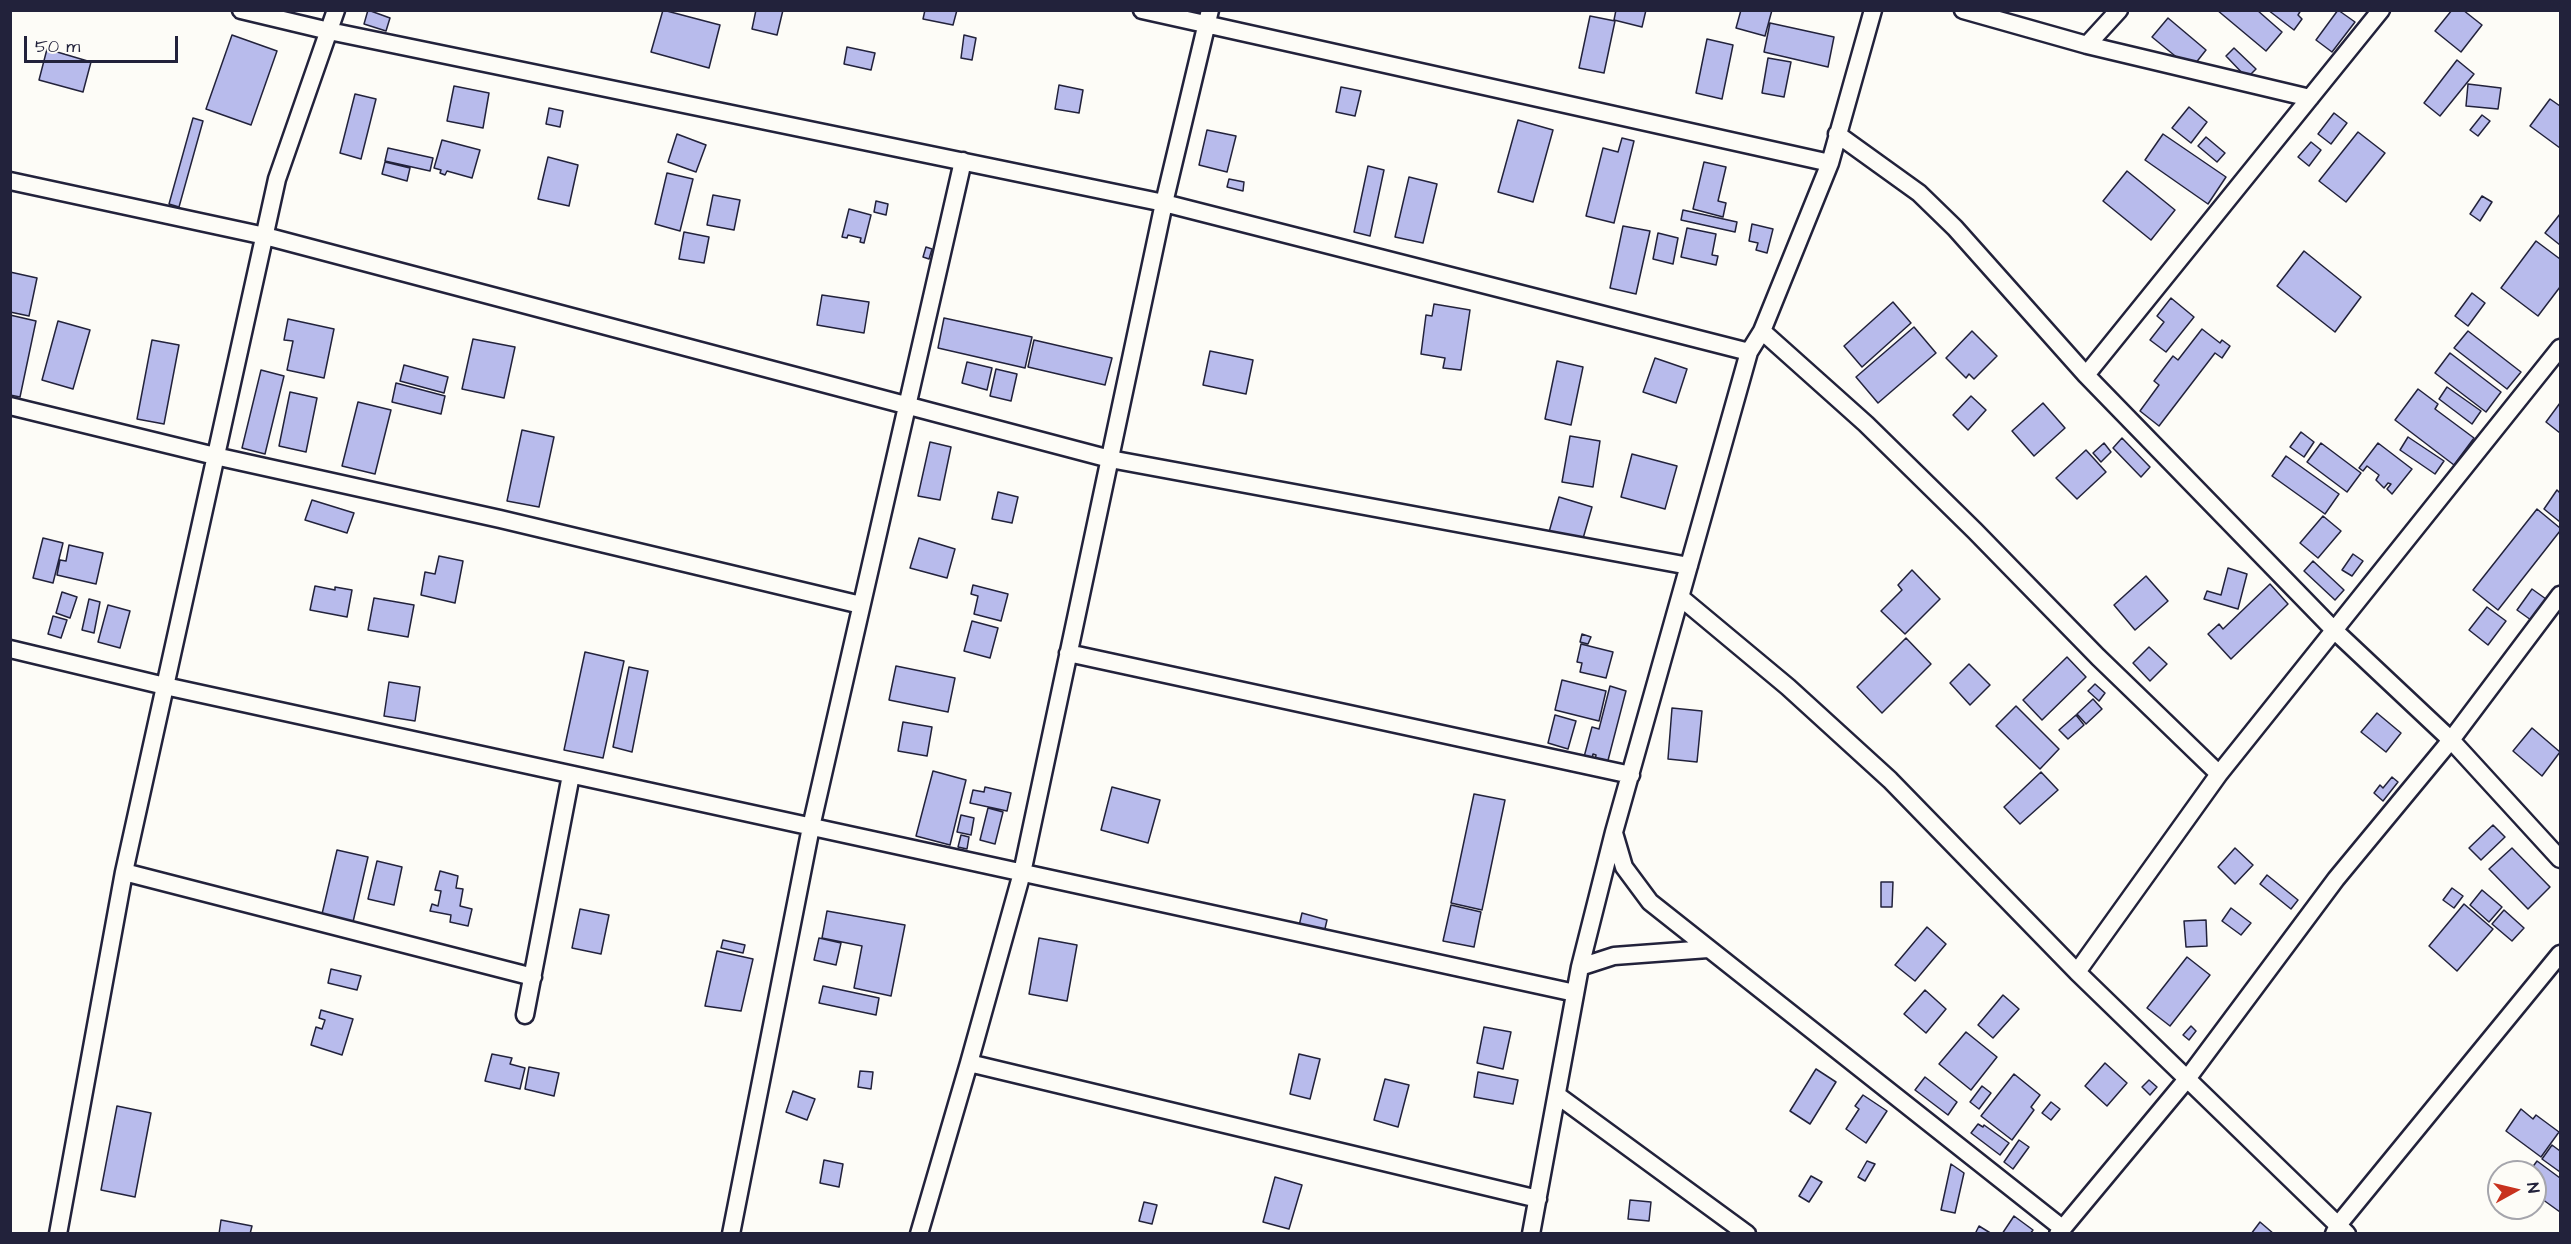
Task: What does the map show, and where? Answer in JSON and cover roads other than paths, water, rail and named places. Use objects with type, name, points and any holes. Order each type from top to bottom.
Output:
[{"type":"street","points":[[242,10],[329,31],[1164,202],[1749,352]]},
{"type":"street","points":[[58,1233],[124,872],[265,236],[278,179],[336,10]]},
{"type":"street","points":[[1142,10],[1209,18],[1830,163]]},
{"type":"street","points":[[1531,1233],[1580,968],[1614,832],[1749,352],[1762,331],[1830,163],[1873,10]]},
{"type":"street","points":[[1963,10],[2087,45],[2310,98]]},
{"type":"street","points":[[2087,45],[2119,10]]},
{"type":"street","points":[[2086,375],[2381,10]]},
{"type":"street","points":[[919,1233],[1022,873],[1164,202],[1209,18]]},
{"type":"street","points":[[1837,134],[1919,193],[1955,228],[2086,375],[2334,630],[2451,740],[2560,859]]},
{"type":"street","points":[[732,1233],[811,827],[963,161]]},
{"type":"street","points":[[10,181],[265,236],[1110,459],[1689,566]]},
{"type":"street","points":[[1762,331],[1874,432],[2098,657],[2219,774]]},
{"type":"street","points":[[2077,972],[2219,774],[2560,348]]},
{"type":"street","points":[[10,406],[215,456],[500,519],[861,605]]},
{"type":"street","points":[[1614,832],[1624,867],[1650,902],[2060,1231],[2187,1079],[2336,879],[2451,740],[2560,595]]},
{"type":"street","points":[[1680,597],[1788,687],[1890,780],[2077,972],[2340,1231],[2560,954]]},
{"type":"street","points":[[10,649],[165,686],[1575,993]]},
{"type":"street","points":[[1068,653],[1631,775]]},
{"type":"street","points":[[525,1015],[571,775]]},
{"type":"street","points":[[124,872],[533,977]]},
{"type":"street","points":[[1580,968],[1614,957],[1708,949]]},
{"type":"street","points":[[969,1063],[1538,1199]]},
{"type":"street","points":[[1557,1095],[1747,1233]]}]
